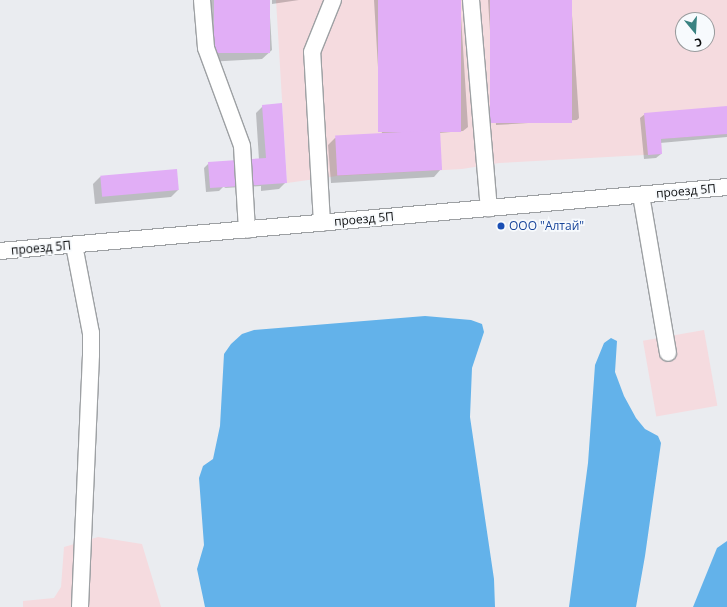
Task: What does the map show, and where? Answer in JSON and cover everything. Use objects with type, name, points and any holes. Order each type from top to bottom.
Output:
[{"type":"street","points":[[202,0],[206,48],[242,146],[247,230]]},
{"type":"street","points":[[322,223],[312,52],[333,0]]},
{"type":"street","points":[[471,0],[489,208]]},
{"type":"street","name":"проезд 5П","points":[[0,251],[727,187]]},
{"type":"street","points":[[641,195],[668,353]]},
{"type":"street","points":[[74,245],[91,333],[80,607]]},
{"type":"shaded area","points":[[276,0],[727,0],[727,134],[661,139],[662,154],[499,163],[462,169],[337,176],[287,183]]},
{"type":"shaded area","points":[[704,330],[717,406],[656,417],[643,341]]},
{"type":"shaded area","points":[[98,537],[142,544],[161,607],[23,607],[23,601],[54,598],[61,587],[64,547]]},
{"type":"water","points":[[425,316],[471,320],[482,324],[484,332],[472,368],[470,417],[494,579],[495,607],[205,607],[197,569],[204,545],[199,478],[203,466],[213,459],[220,426],[224,354],[231,344],[242,334],[254,330]]},
{"type":"water","points":[[611,338],[617,341],[615,372],[624,396],[636,418],[645,429],[658,436],[661,443],[645,556],[636,607],[569,607],[588,463],[595,365],[604,343]]},
{"type":"water","points":[[727,541],[727,607],[693,607],[717,548]]},
{"type":"building","points":[[214,0],[270,0],[270,53],[214,53]]},
{"type":"building","points":[[378,0],[461,0],[461,132],[378,132]]},
{"type":"building","points":[[490,0],[572,0],[572,123],[490,123]]},
{"type":"building","points":[[282,103],[287,183],[210,188],[208,162],[266,158],[262,105]]},
{"type":"building","points":[[727,106],[727,134],[661,139],[662,154],[648,155],[644,113]]},
{"type":"building","points":[[440,130],[442,170],[337,175],[335,135]]},
{"type":"building","points":[[177,169],[179,190],[102,197],[100,176]]},
{"type":"place","name":"ООО \"Алтай\"","points":[[501,226]]}]
